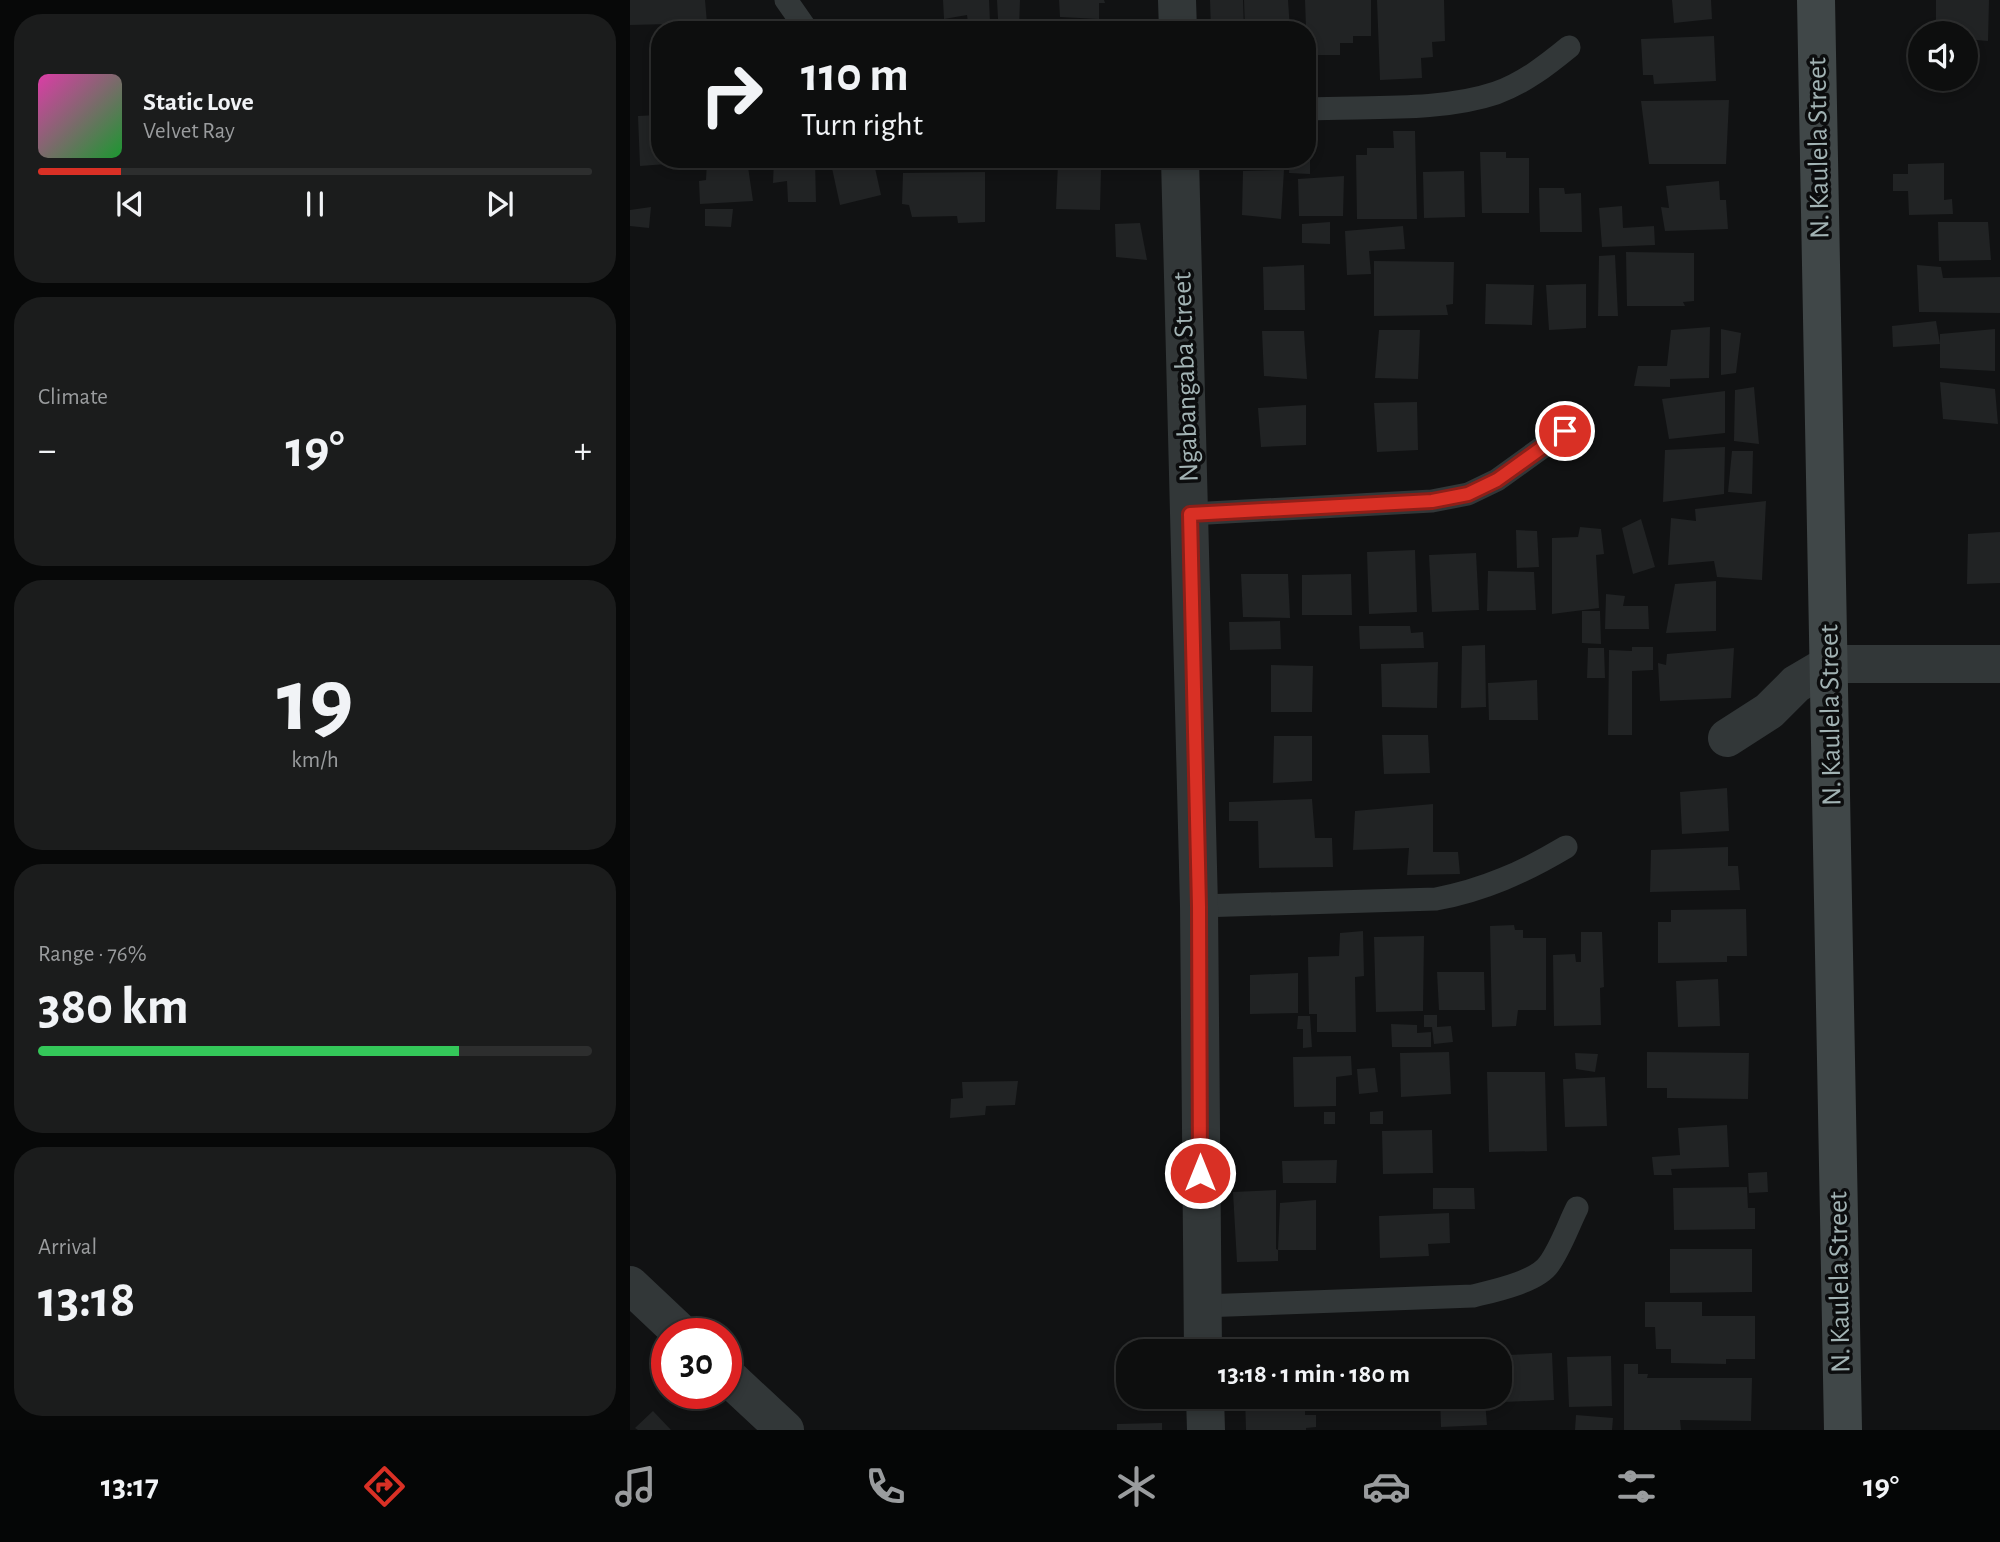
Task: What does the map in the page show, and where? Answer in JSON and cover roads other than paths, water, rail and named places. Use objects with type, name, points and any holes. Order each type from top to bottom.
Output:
[{"type":"street","points":[[1177,0],[1178,21]]},
{"type":"street","name":"N. Kaulela Street","points":[[1816,0],[1843,1430]]},
{"type":"street","name":"Ngabangaba Street","points":[[1180,168],[1199,906],[1202,1339]]},
{"type":"street","points":[[1727,738],[1769,710],[1797,684],[1830,664],[2000,664]]},
{"type":"street","points":[[630,1285],[665,1318]]},
{"type":"street","points":[[742,1390],[785,1430]]},
{"type":"street","points":[[1205,1409],[1206,1430]]},
{"type":"lane","points":[[786,0],[801,21]]},
{"type":"lane","points":[[1316,109],[1444,103],[1475,98],[1497,92],[1541,70],[1569,47]]},
{"type":"lane","points":[[1190,514],[1432,501],[1468,494],[1507,474],[1565,431]]},
{"type":"lane","points":[[1199,906],[1436,899],[1474,892],[1502,882],[1566,847]]},
{"type":"lane","points":[[1201,1306],[1473,1296],[1499,1290],[1548,1266],[1577,1208]]}]
